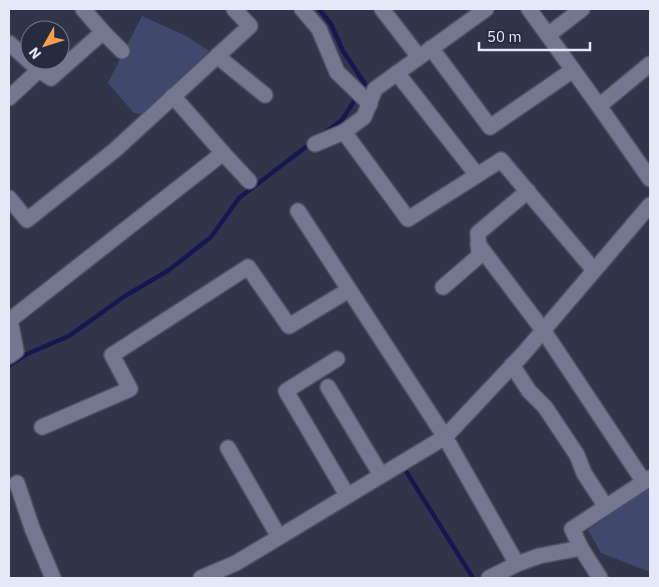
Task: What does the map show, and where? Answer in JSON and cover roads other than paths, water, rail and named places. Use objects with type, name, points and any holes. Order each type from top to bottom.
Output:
[{"type":"street","points":[[83,9],[122,51]]},
{"type":"street","points":[[9,198],[27,220],[114,150],[250,26],[234,9]]},
{"type":"street","points":[[302,9],[319,30],[337,72],[370,104]]},
{"type":"street","points":[[382,9],[425,53],[490,128],[573,70]]},
{"type":"street","points":[[315,144],[344,132],[364,117],[376,89],[486,9]]},
{"type":"street","points":[[529,9],[650,179]]},
{"type":"street","points":[[548,35],[582,9]]},
{"type":"street","points":[[70,61],[103,32]]},
{"type":"street","points":[[9,43],[20,53]]},
{"type":"street","points":[[217,56],[265,95]]},
{"type":"street","points":[[599,106],[650,64]]},
{"type":"street","points":[[9,98],[39,70],[51,78],[60,70]]},
{"type":"street","points":[[397,73],[477,175]]},
{"type":"street","points":[[173,96],[249,181]]},
{"type":"street","points":[[344,132],[408,219],[501,160],[593,269]]},
{"type":"street","points":[[9,356],[16,351],[10,320],[222,153]]},
{"type":"street","points":[[443,287],[479,256],[478,232],[528,191]]},
{"type":"street","points":[[201,578],[236,563],[445,436],[512,365],[593,269],[650,206]]},
{"type":"street","points":[[298,211],[445,436],[517,564]]},
{"type":"street","points":[[478,244],[543,330],[647,480],[572,530],[600,578]]},
{"type":"street","points":[[42,427],[130,389],[112,356],[248,266],[289,326],[349,290]]},
{"type":"street","points":[[337,359],[286,391],[347,496]]},
{"type":"street","points":[[512,365],[529,392],[545,407],[577,455],[584,473],[606,507]]},
{"type":"street","points":[[328,387],[380,476]]},
{"type":"street","points":[[228,448],[280,537]]},
{"type":"street","points":[[17,483],[53,578]]},
{"type":"street","points":[[489,578],[517,564],[539,556],[581,548]]},
{"type":"waterway","points":[[319,9],[331,24],[343,51],[365,84],[342,120],[323,134]]},
{"type":"waterway","points":[[9,365],[27,354],[69,336],[125,296],[169,270],[211,237],[239,198],[311,143]]},
{"type":"waterway","points":[[407,466],[404,468],[473,578]]}]
